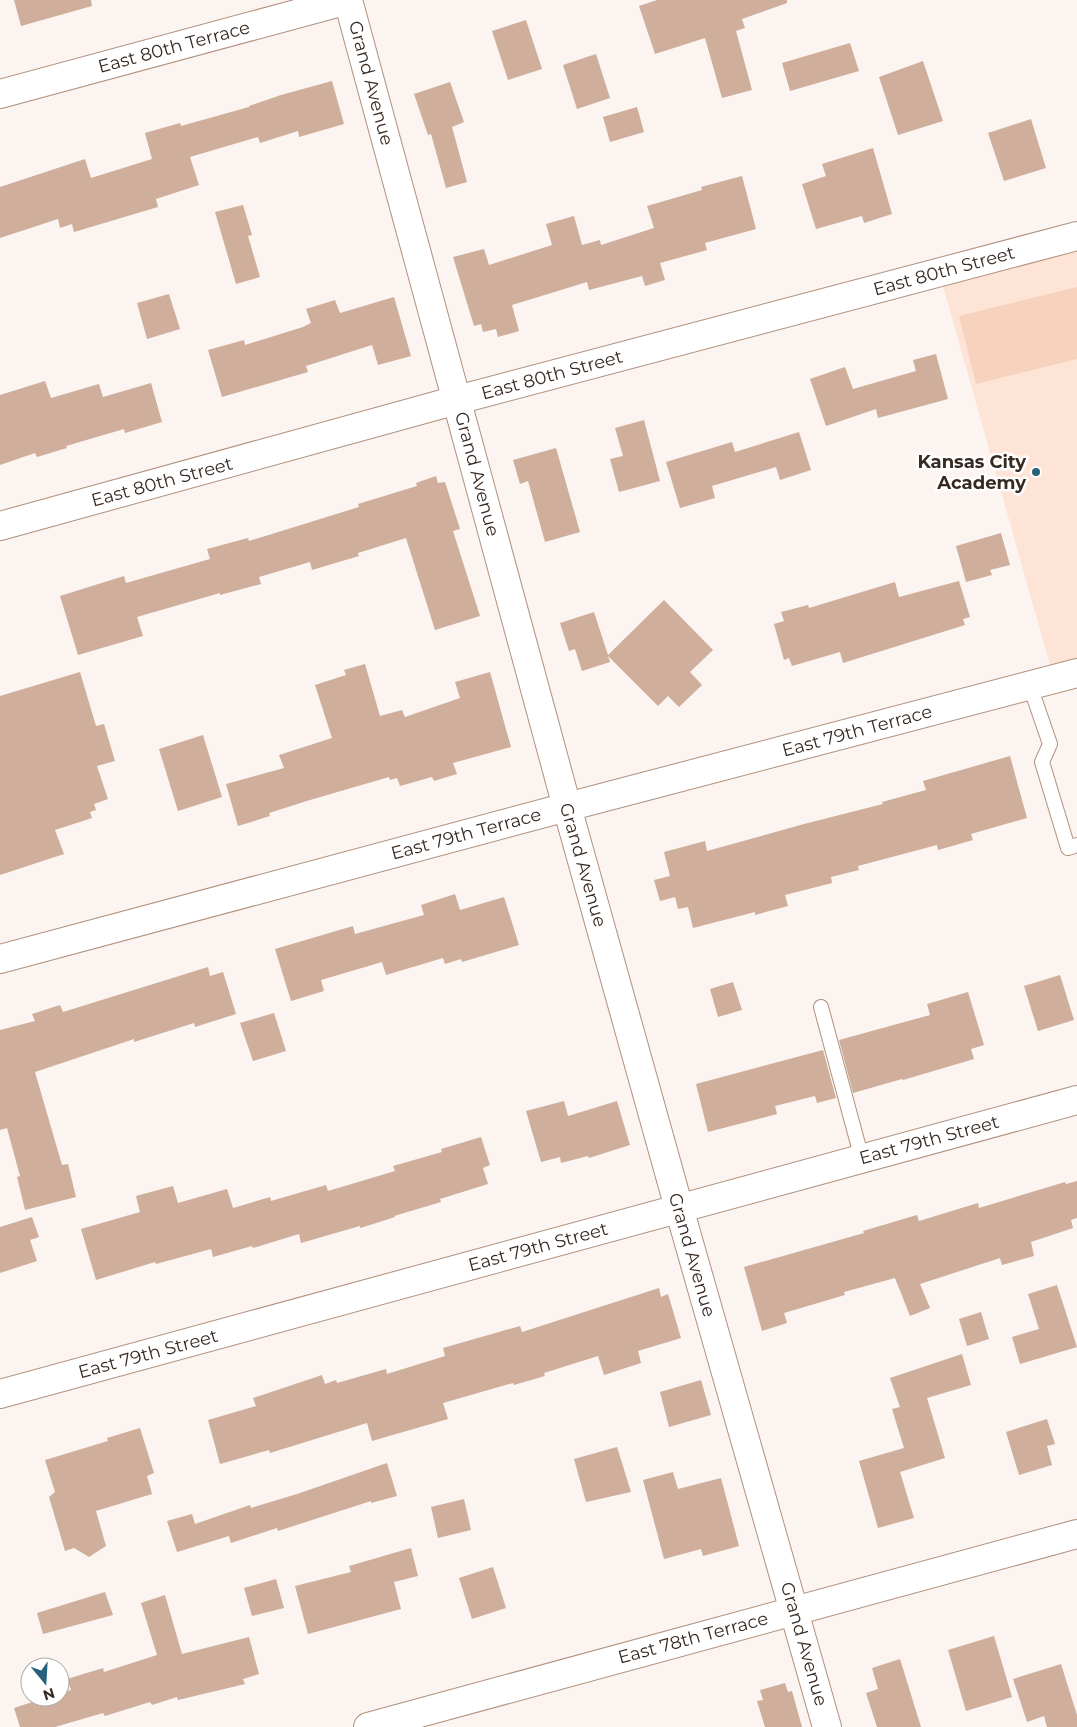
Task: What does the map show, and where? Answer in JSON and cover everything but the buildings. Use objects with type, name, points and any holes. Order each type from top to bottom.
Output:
[{"type":"street","name":"East 80th Terrace","points":[[0,94],[348,0]]},
{"type":"street","name":"Grand Avenue","points":[[348,0],[567,807],[827,1727]]},
{"type":"street","name":"East 80th Street","points":[[0,526],[457,400],[1077,236]]},
{"type":"street","name":"East 79th Terrace","points":[[0,959],[1077,673]]},
{"type":"street","name":"East 79th Street","points":[[0,1394],[1077,1100]]},
{"type":"street","name":"East 78th Terrace","points":[[368,1727],[1077,1534]]},
{"type":"lane","points":[[1030,686],[1050,744],[1042,762],[1068,848],[1077,845]]},
{"type":"lane","points":[[821,1007],[862,1159]]},
{"type":"shaded area","name":"Kansas City Academy","points":[[1077,244],[1077,666],[1052,672],[941,279]]},
{"type":"shaded area","points":[[1077,287],[1077,359],[976,384],[959,316]]},
{"type":"place","name":"Kansas City Academy","points":[[1036,472]]}]
